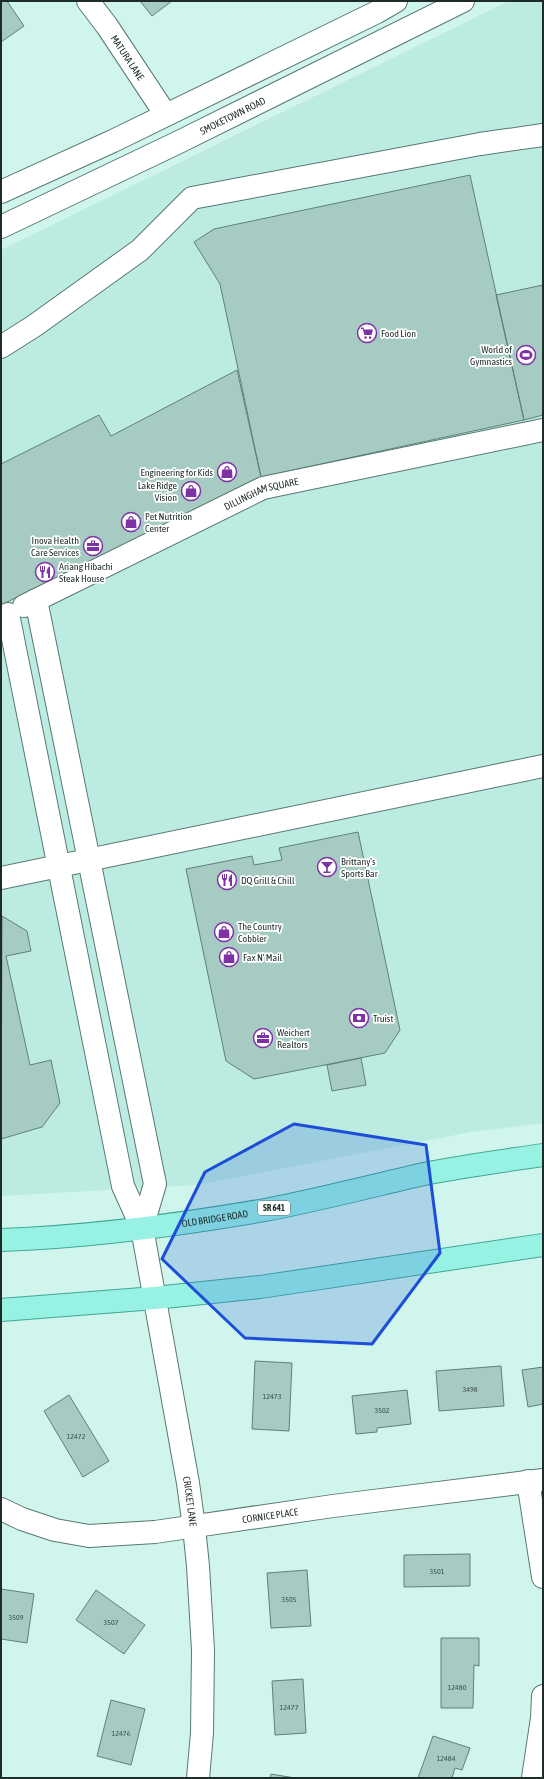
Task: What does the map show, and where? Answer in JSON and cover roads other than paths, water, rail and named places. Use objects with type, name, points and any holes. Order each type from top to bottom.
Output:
[{"type":"main road","name":"OLD BRIDGE ROAD","points":[[1,1240],[45,1238],[142,1228],[265,1210],[379,1186],[425,1174],[543,1155]]},
{"type":"main road","points":[[1,1310],[155,1298],[260,1287],[543,1245]]},
{"type":"street","name":"MATURA LANE","points":[[88,1],[107,26],[166,116]]},
{"type":"street","points":[[1,192],[166,116],[374,7],[396,1]]},
{"type":"street","name":"SMOKETOWN ROAD","points":[[1,227],[178,142],[463,1]]},
{"type":"street","points":[[1,347],[34,326],[140,250],[192,198],[480,144],[543,134]]},
{"type":"street","name":"DILLINGHAM SQUARE","points":[[5,616],[262,488],[543,430]]},
{"type":"street","points":[[36,600],[156,1184],[142,1228]]},
{"type":"street","points":[[5,616],[59,866],[123,1186],[142,1228]]},
{"type":"street","points":[[1,878],[543,766]]},
{"type":"street","name":"CRICKET LANE","points":[[142,1228],[188,1483],[198,1566],[203,1650],[202,1733],[198,1778]]},
{"type":"street","points":[[535,1480],[543,1577]]},
{"type":"street","name":"CORNICE PLACE","points":[[2,1510],[22,1519],[55,1530],[89,1536],[155,1532],[333,1506],[535,1480]]},
{"type":"street","points":[[533,1778],[542,1718],[543,1696]]},
{"type":"place","name":"Food Lion","points":[[367,333]]},
{"type":"place","name":"World of Gymnastics","points":[[526,355]]},
{"type":"place","name":"Engineering for Kids","points":[[227,472]]},
{"type":"place","name":"Lake Ridge Vision","points":[[191,491]]},
{"type":"place","name":"Pet Nutrition Center","points":[[131,522]]},
{"type":"place","name":"Inova Health Care Services","points":[[93,546]]},
{"type":"place","name":"Ariang Hibachi Steak House","points":[[45,572]]},
{"type":"place","name":"Brittany’s Sports Bar","points":[[327,867]]},
{"type":"place","name":"DQ Grill & Chill","points":[[227,880]]},
{"type":"place","name":"The Country Cobbler","points":[[224,932]]},
{"type":"place","name":"Fax N’ Mail","points":[[229,957]]},
{"type":"place","name":"Truist","points":[[359,1018]]},
{"type":"place","name":"Weichert Realtors","points":[[263,1038]]}]
